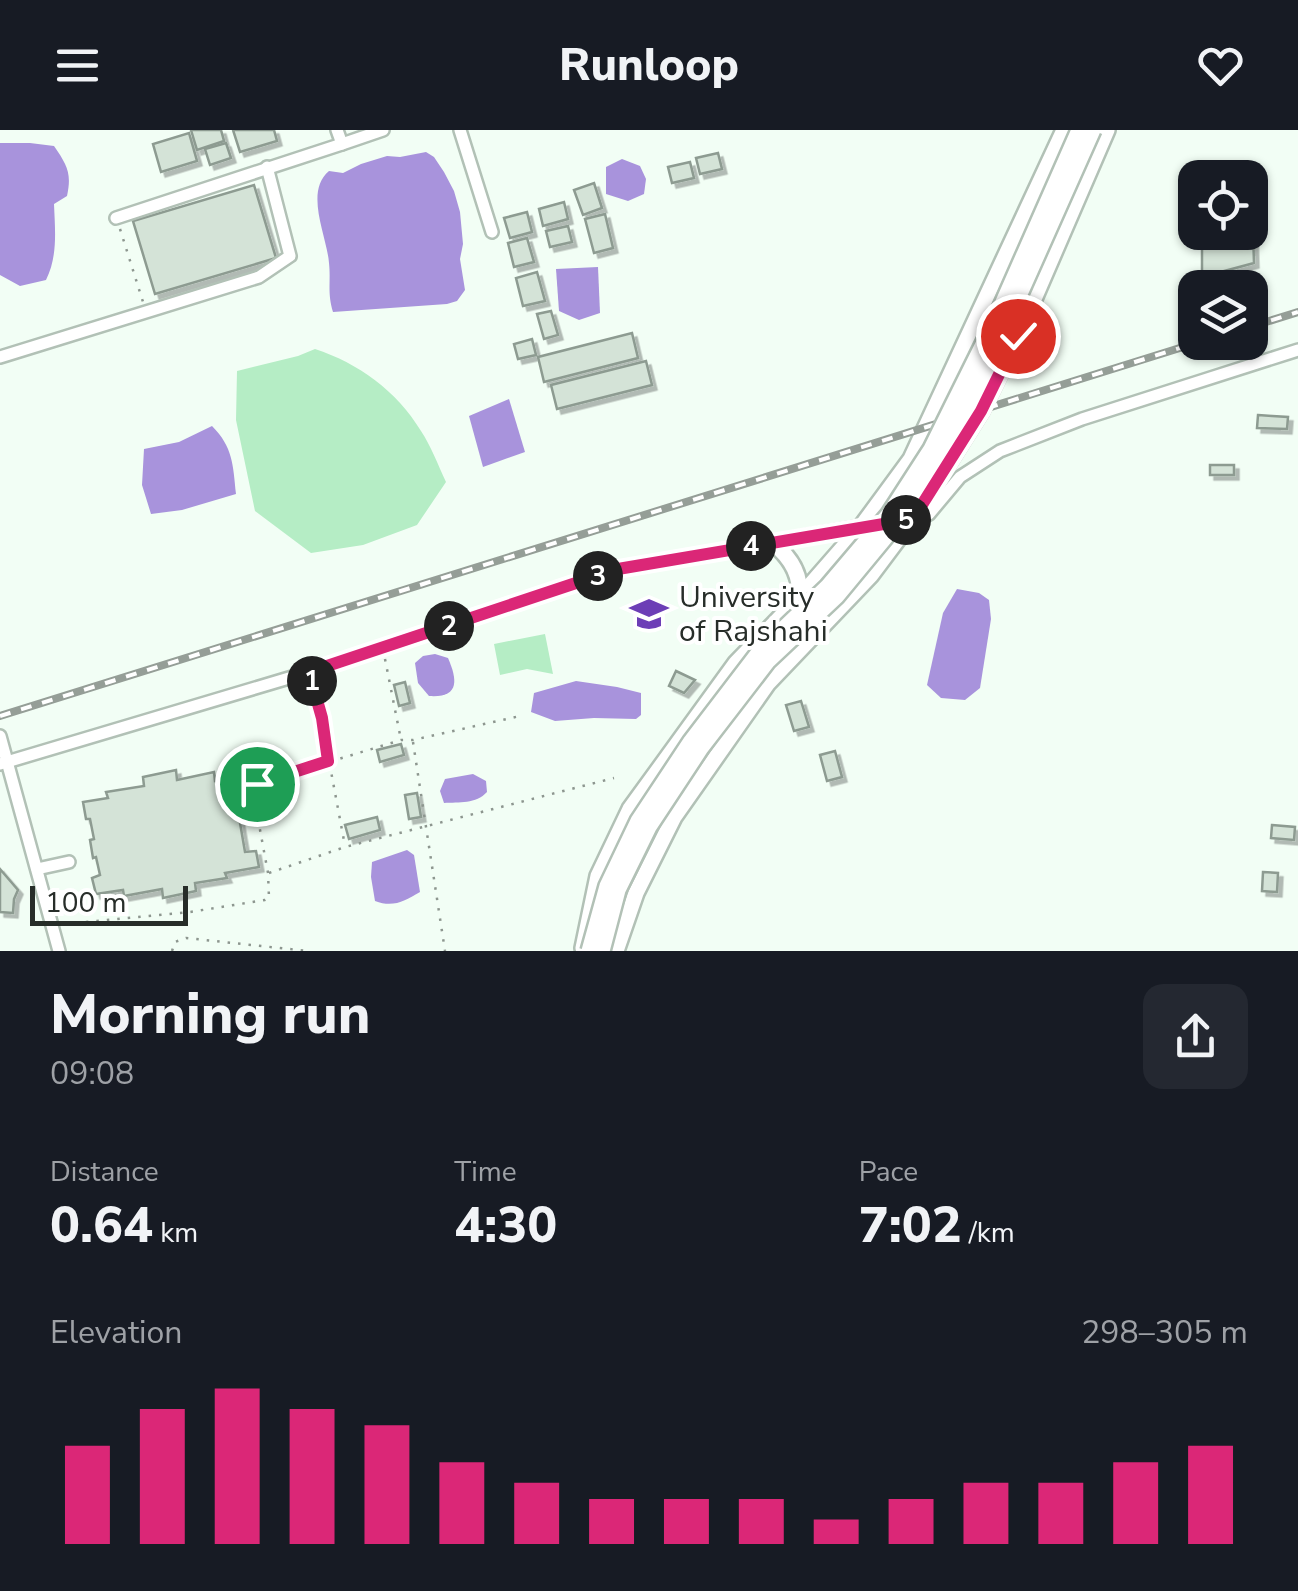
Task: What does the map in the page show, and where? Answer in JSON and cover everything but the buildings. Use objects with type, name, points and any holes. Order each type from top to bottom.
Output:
[{"type":"main road","points":[[586,951],[598,876],[630,809],[736,663],[861,526],[911,459],[1064,130]]},
{"type":"main road","points":[[586,951],[606,886],[638,821],[691,740],[759,652],[828,587],[889,514],[931,448],[996,318],[1079,130]]},
{"type":"main road","points":[[602,951],[618,890],[648,827],[701,748],[768,661],[837,596],[899,521],[942,455],[1007,323],[1093,130]]},
{"type":"main road","points":[[616,951],[636,893],[674,817],[768,683],[871,576],[913,519],[981,411],[1018,336],[1106,130]]},
{"type":"main road","points":[[773,543],[788,555],[797,574],[799,598]]},
{"type":"street","points":[[337,130],[342,144]]},
{"type":"street","points":[[116,218],[383,130]]},
{"type":"street","points":[[460,130],[492,232]]},
{"type":"street","points":[[0,357],[259,278],[290,256],[267,168]]},
{"type":"street","points":[[3,763],[309,672],[618,569],[922,518],[960,477],[1000,451],[1082,419],[1298,350]]},
{"type":"street","points":[[0,736],[3,763],[59,951]]},
{"type":"street","points":[[37,869],[69,862]]},
{"type":"path","points":[[116,218],[144,306]]},
{"type":"path","points":[[383,648],[402,740]]},
{"type":"path","points":[[309,672],[322,718],[345,847]]},
{"type":"path","points":[[53,925],[190,912],[265,900],[269,898],[268,873],[254,792],[257,784],[402,740],[520,716]]},
{"type":"path","points":[[413,740],[445,951]]},
{"type":"path","points":[[268,873],[345,847],[614,778]]},
{"type":"path","points":[[172,951],[175,942],[186,938],[308,951]]},
{"type":"path","points":[[249,951],[251,945]]},
{"type":"green space","points":[[315,349],[361,371],[400,403],[425,437],[446,482],[417,525],[363,545],[311,553],[255,511],[236,420],[237,371]]},
{"type":"green space","points":[[545,634],[553,674],[527,669],[500,675],[494,644]]},
{"type":"shaded area","points":[[0,143],[54,146],[67,170],[67,196],[54,204],[54,252],[46,280],[20,286],[0,275]]},
{"type":"shaded area","points":[[426,152],[444,172],[460,212],[460,259],[465,290],[457,301],[447,304],[333,312],[329,263],[317,202],[322,180],[329,171],[343,173],[387,156]]},
{"type":"shaded area","points":[[622,159],[640,166],[646,179],[644,194],[628,201],[606,194],[606,167]]},
{"type":"shaded area","points":[[598,267],[600,313],[579,320],[559,311],[556,269]]},
{"type":"shaded area","points":[[509,399],[525,452],[483,467],[469,416]]},
{"type":"shaded area","points":[[212,426],[228,449],[236,494],[182,510],[151,514],[142,485],[144,449],[179,442]]},
{"type":"shaded area","points":[[957,589],[979,593],[989,600],[991,619],[980,688],[965,700],[941,698],[927,685],[943,613]]},
{"type":"shaded area","points":[[423,656],[448,658],[454,681],[446,694],[429,696],[418,683],[415,663]]},
{"type":"shaded area","points":[[576,681],[641,693],[641,715],[636,719],[555,721],[531,712],[534,693]]},
{"type":"shaded area","points":[[473,774],[486,781],[487,792],[483,796],[444,803],[440,791],[445,779]]},
{"type":"shaded area","points":[[407,850],[414,855],[420,892],[393,904],[375,901],[372,862]]},
{"type":"railway","points":[[1268,321],[1298,312]]},
{"type":"railway","points":[[0,716],[1178,349]]},
{"type":"place","name":"University of Rajshahi","points":[[649,614]]},
{"type":"route","points":[[257,784],[328,761],[322,718],[309,672],[618,569],[913,519],[981,411],[1018,336]]}]
